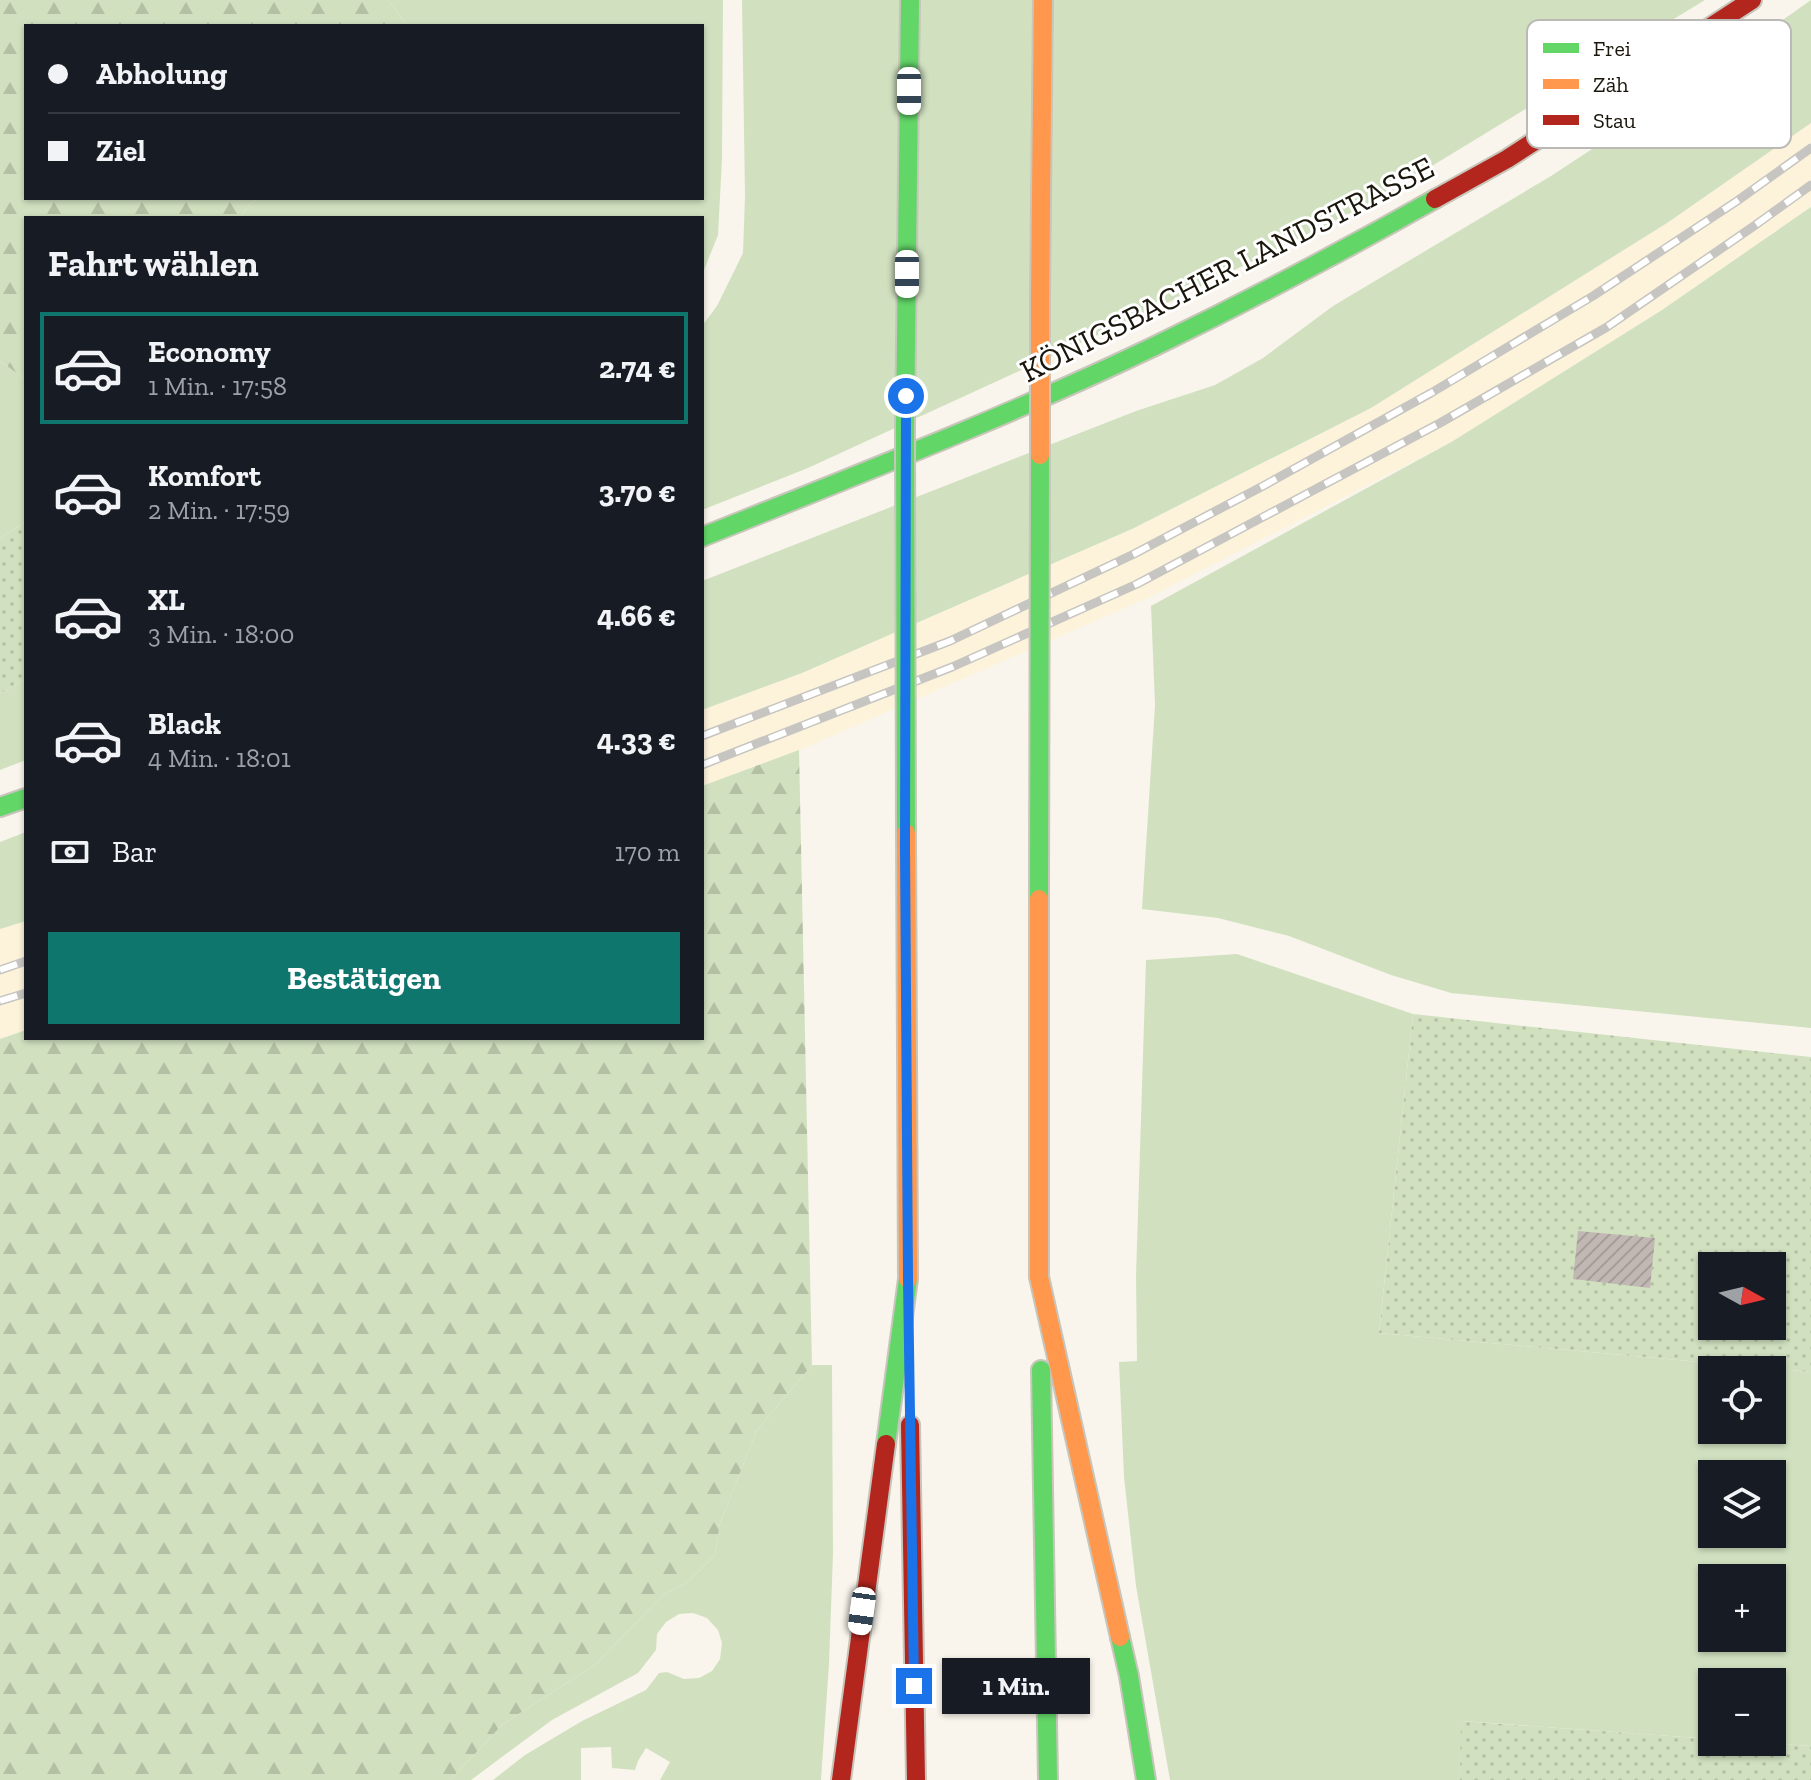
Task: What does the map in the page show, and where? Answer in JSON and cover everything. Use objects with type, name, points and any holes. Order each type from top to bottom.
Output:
[{"type":"main road","points":[[910,0],[905,427],[908,1279],[916,1780]]},
{"type":"main road","points":[[1043,0],[1039,1277],[1048,1780]]},
{"type":"main road","name":"KÖNIGSBACHER LANDSTRASSE","points":[[1721,20],[1752,0]]},
{"type":"main road","name":"KÖNIGSBACHER LANDSTRASSE","points":[[704,536],[977,426],[1155,346],[1333,256],[1527,146]]},
{"type":"main road","points":[[0,807],[24,799]]},
{"type":"main road","points":[[1039,1277],[1129,1676],[1146,1780]]},
{"type":"main road","points":[[841,1780],[908,1279]]},
{"type":"shaded area","points":[[1811,123],[1811,207],[1662,310],[1453,441],[1150,597],[800,750],[704,785],[704,709],[802,673],[1132,529],[1371,408],[1667,223],[1775,148],[1791,148],[1791,137]]},
{"type":"shaded area","points":[[24,922],[24,1031],[0,1039],[0,929]]},
{"type":"green space","points":[[0,0],[388,0],[406,24],[24,24],[24,200],[256,200],[241,216],[24,216],[24,379],[0,361]]},
{"type":"green space","points":[[388,0],[723,0],[718,235],[704,270],[704,216],[241,216],[256,200],[704,200],[704,24],[406,24]]},
{"type":"green space","points":[[742,0],[1705,0],[1672,20],[1527,20],[1527,108],[1371,203],[1163,305],[808,468],[704,509],[704,323],[717,306],[743,253]]},
{"type":"green space","points":[[1811,0],[1811,123],[1791,137],[1791,20],[1782,20]]},
{"type":"green space","points":[[1594,148],[1775,148],[1667,223],[1371,408],[1132,529],[802,673],[704,709],[704,580],[1136,411],[1215,385],[1263,358],[1333,306]]},
{"type":"green space","points":[[1811,207],[1811,1028],[1451,993],[1391,975],[1289,936],[1218,918],[1142,909],[1155,705],[1151,606],[1453,441],[1662,310]]},
{"type":"green space","points":[[0,361],[24,379],[24,522],[0,538]]},
{"type":"green space","points":[[24,522],[24,680],[0,693],[0,538]]},
{"type":"green space","points":[[24,680],[24,761],[0,770],[0,693]]},
{"type":"green space","points":[[799,750],[812,1365],[757,1430],[720,1523],[715,1555],[689,1581],[663,1595],[596,1664],[503,1724],[450,1780],[0,1780],[0,1039],[24,1031],[24,1040],[704,1040],[704,785]]},
{"type":"green space","points":[[24,833],[24,922],[0,929],[0,842]]},
{"type":"green space","points":[[1237,954],[1413,1014],[1379,1333],[1698,1362],[1698,1444],[1786,1444],[1786,1370],[1811,1372],[1811,1746],[1786,1744],[1786,1668],[1698,1668],[1698,1738],[1462,1721],[1460,1780],[1170,1780],[1136,1586],[1124,1477],[1119,1362],[1137,1361],[1136,1276],[1146,960]]},
{"type":"green space","points":[[1413,1014],[1811,1057],[1811,1372],[1786,1370],[1786,1356],[1698,1356],[1698,1362],[1379,1333]]},
{"type":"green space","points":[[812,1365],[832,1365],[833,1554],[821,1780],[660,1780],[670,1762],[646,1748],[635,1770],[612,1768],[611,1747],[581,1748],[581,1780],[493,1780],[525,1755],[582,1721],[646,1690],[659,1673],[667,1672],[684,1679],[699,1678],[712,1671],[720,1659],[722,1643],[718,1630],[707,1618],[693,1613],[679,1614],[666,1622],[657,1634],[656,1650],[638,1673],[552,1720],[471,1780],[450,1780],[503,1724],[596,1664],[663,1595],[689,1581],[715,1555],[720,1523],[757,1430]]},
{"type":"green space","points":[[1461,1721],[1698,1738],[1698,1756],[1786,1756],[1786,1744],[1811,1746],[1811,1780],[1460,1780]]},
{"type":"building","points":[[1578,1231],[1655,1238],[1650,1288],[1573,1279]]},
{"type":"railway","points":[[704,735],[950,641],[1134,554],[1263,486],[1431,393],[1593,296],[1811,148]]},
{"type":"railway","points":[[704,764],[952,667],[1137,584],[1440,423],[1607,327],[1811,185]]},
{"type":"railway","points":[[0,970],[24,962]]},
{"type":"railway","points":[[0,1001],[24,994]]},
{"type":"traffic: fast","points":[[905,427],[910,0]]},
{"type":"traffic: fast","points":[[704,536],[930,445],[1099,372],[1261,293],[1435,199]]},
{"type":"traffic: fast","points":[[905,427],[906,833]]},
{"type":"traffic: fast","points":[[1039,899],[1040,455]]},
{"type":"traffic: fast","points":[[0,807],[24,799]]},
{"type":"traffic: fast","points":[[886,1444],[908,1279]]},
{"type":"traffic: fast","points":[[1041,1370],[1048,1780]]},
{"type":"traffic: fast","points":[[1120,1637],[1146,1780]]},
{"type":"traffic: slow","points":[[1040,302],[1043,0]]},
{"type":"traffic: slow","points":[[1040,302],[1040,455]]},
{"type":"traffic: slow","points":[[906,833],[908,1279]]},
{"type":"traffic: slow","points":[[1039,899],[1039,1277]]},
{"type":"traffic: slow","points":[[1039,1277],[1120,1637]]},
{"type":"traffic: jam","points":[[1721,20],[1752,0]]},
{"type":"traffic: jam","points":[[1435,199],[1527,146]]},
{"type":"traffic: jam","points":[[910,1425],[916,1780]]},
{"type":"traffic: jam","points":[[841,1780],[886,1444]]},
{"type":"route","points":[[906,396],[905,849],[914,1686]]}]
